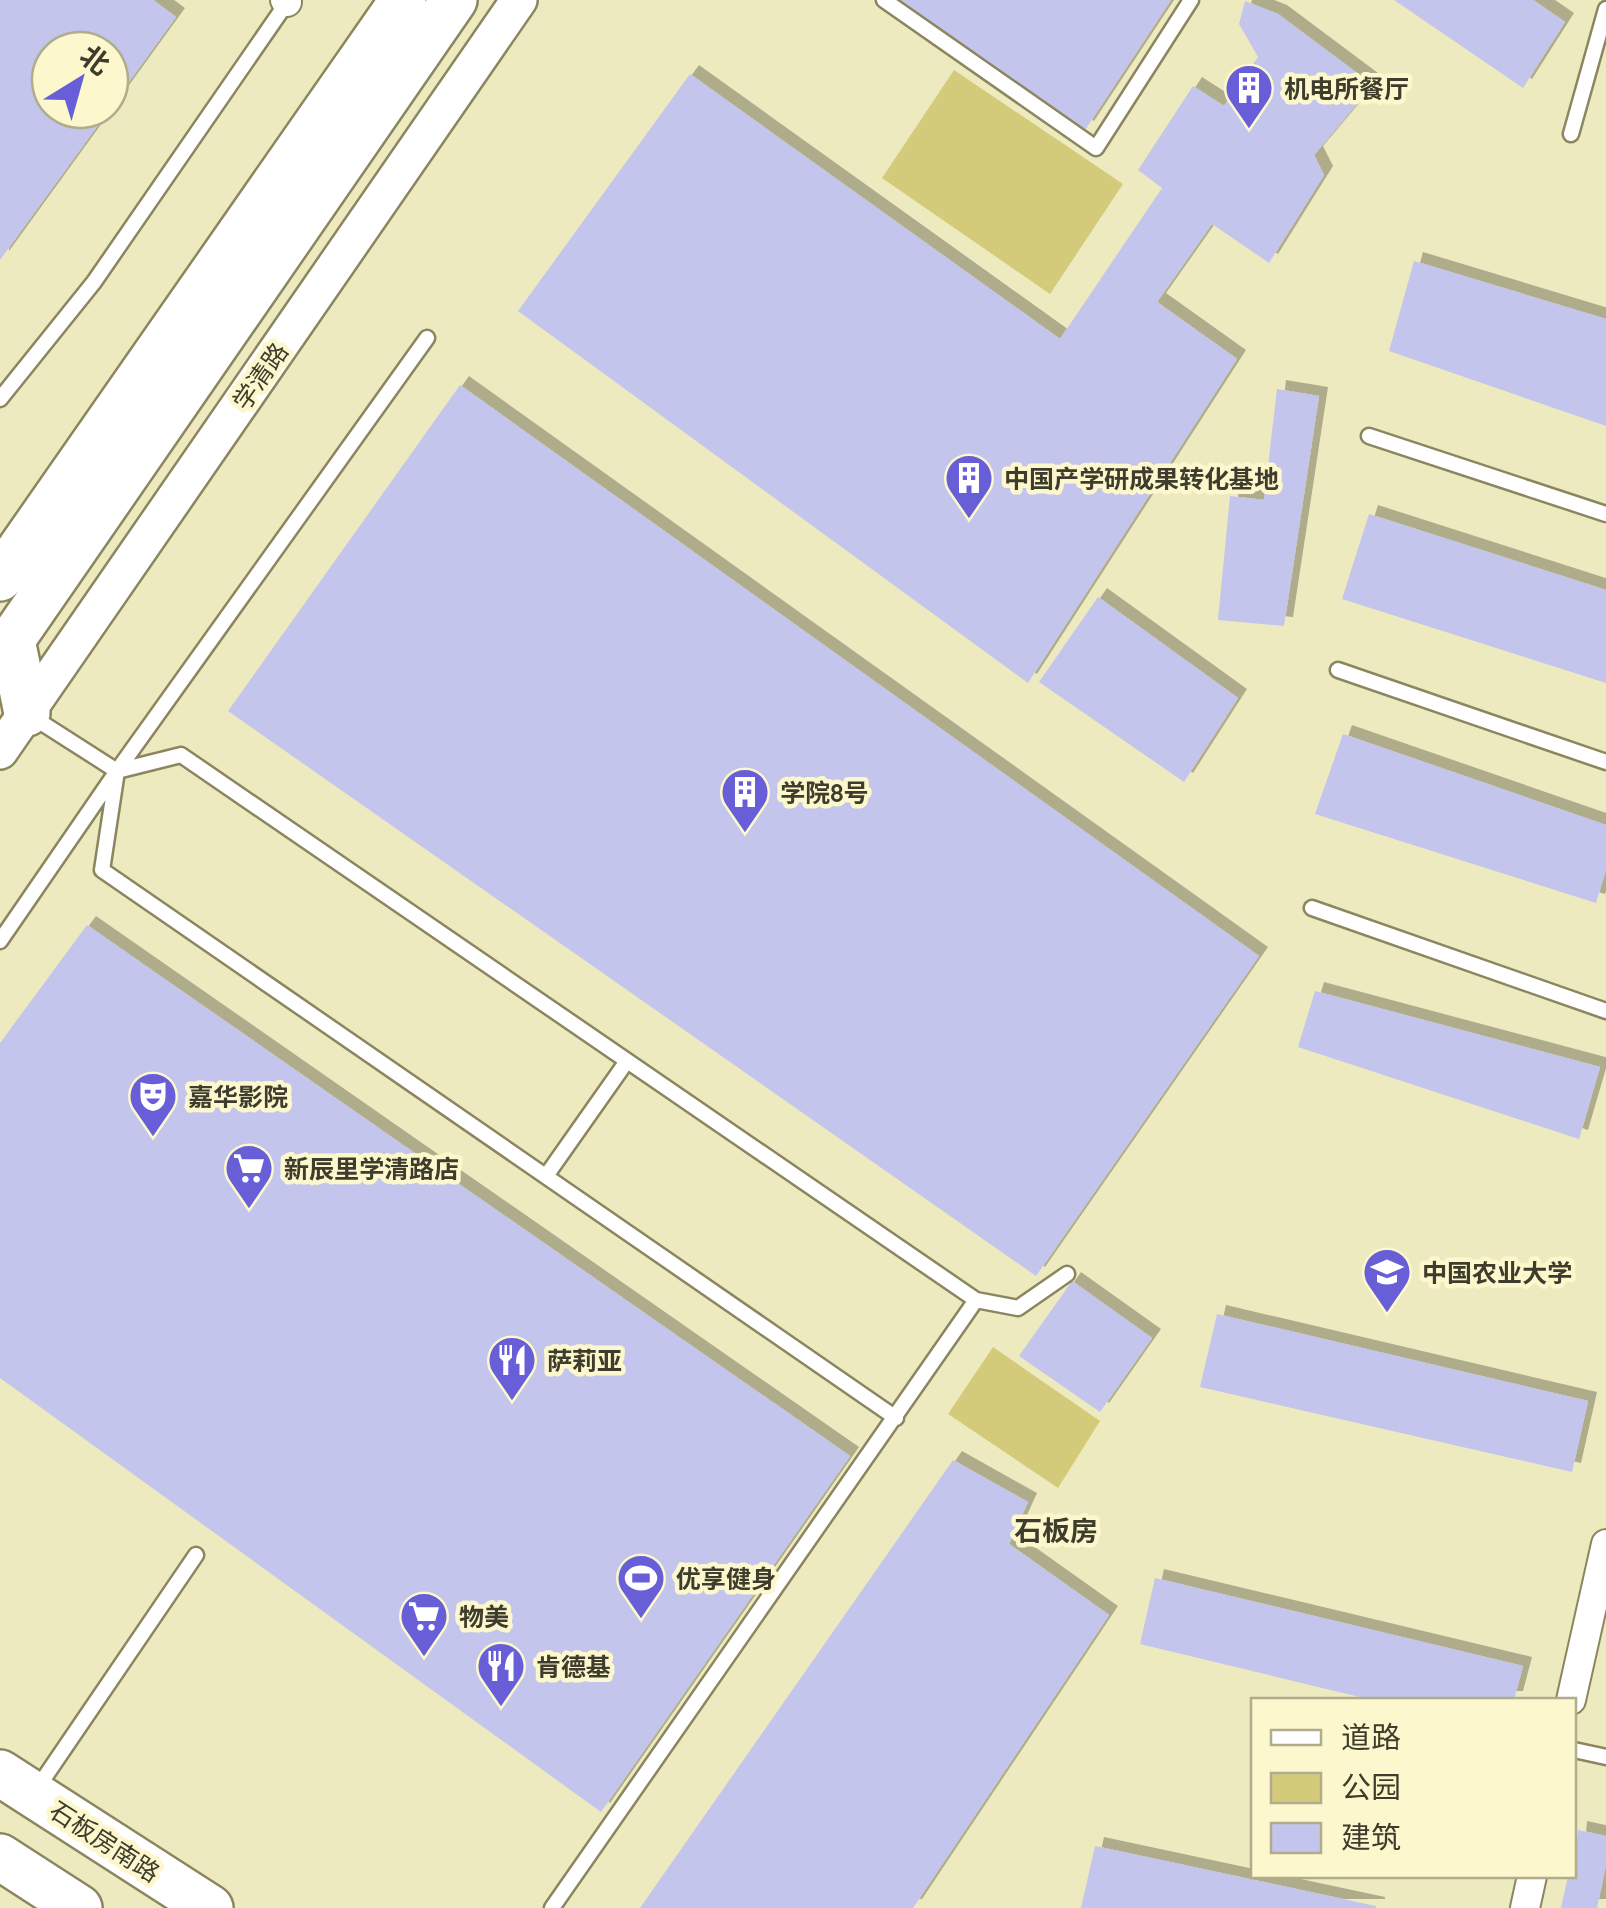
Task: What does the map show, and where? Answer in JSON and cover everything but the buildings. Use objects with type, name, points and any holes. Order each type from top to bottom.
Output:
[{"type":"main road","points":[[0,578],[403,0]]},
{"type":"main road","points":[[27,712],[6,648],[454,0]]},
{"type":"main road","name":"石板房南路","points":[[16,1784],[210,1908]]},
{"type":"main road","points":[[0,1857],[78,1908]]},
{"type":"street","name":"学清路","points":[[0,751],[519,0]]},
{"type":"street","points":[[1571,1698],[1606,1544]]},
{"type":"street","points":[[1525,1908],[1532,1878]]},
{"type":"lane","points":[[0,399],[94,282],[287,0]]},
{"type":"lane","points":[[884,0],[1096,148],[1190,0]]},
{"type":"lane","points":[[1571,134],[1606,9]]},
{"type":"lane","points":[[0,941],[427,338]]},
{"type":"lane","points":[[1370,436],[1606,514]]},
{"type":"lane","points":[[1338,670],[1606,762]]},
{"type":"lane","points":[[27,712],[117,772],[181,754],[976,1300],[1018,1308],[1067,1274]]},
{"type":"lane","points":[[117,772],[102,870],[896,1418]]},
{"type":"lane","points":[[1312,908],[1606,1011]]},
{"type":"lane","points":[[546,1176],[627,1061]]},
{"type":"lane","points":[[552,1908],[976,1300]]},
{"type":"lane","points":[[16,1784],[196,1555]]},
{"type":"lane","points":[[1576,1750],[1606,1757]]},
{"type":"green space","points":[[954,70],[1123,184],[1050,294],[882,178]]},
{"type":"green space","points":[[993,1347],[1100,1421],[1058,1488],[948,1414]]},
{"type":"place","name":"机电所餐厅","points":[[1249,130]]},
{"type":"place","name":"中国产学研成果转化基地","points":[[969,520]]},
{"type":"place","name":"学院8号","points":[[745,834]]},
{"type":"place","name":"嘉华影院","points":[[153,1138]]},
{"type":"place","name":"新辰里学清路店","points":[[249,1210]]},
{"type":"place","name":"中国农业大学","points":[[1387,1314]]},
{"type":"place","name":"萨莉亚","points":[[512,1402]]},
{"type":"place","name":"优享健身","points":[[641,1620]]},
{"type":"place","name":"物美","points":[[424,1658]]},
{"type":"place","name":"肯德基","points":[[501,1708]]},
{"type":"district","name":"石板房","points":[[1056,1530]]}]
